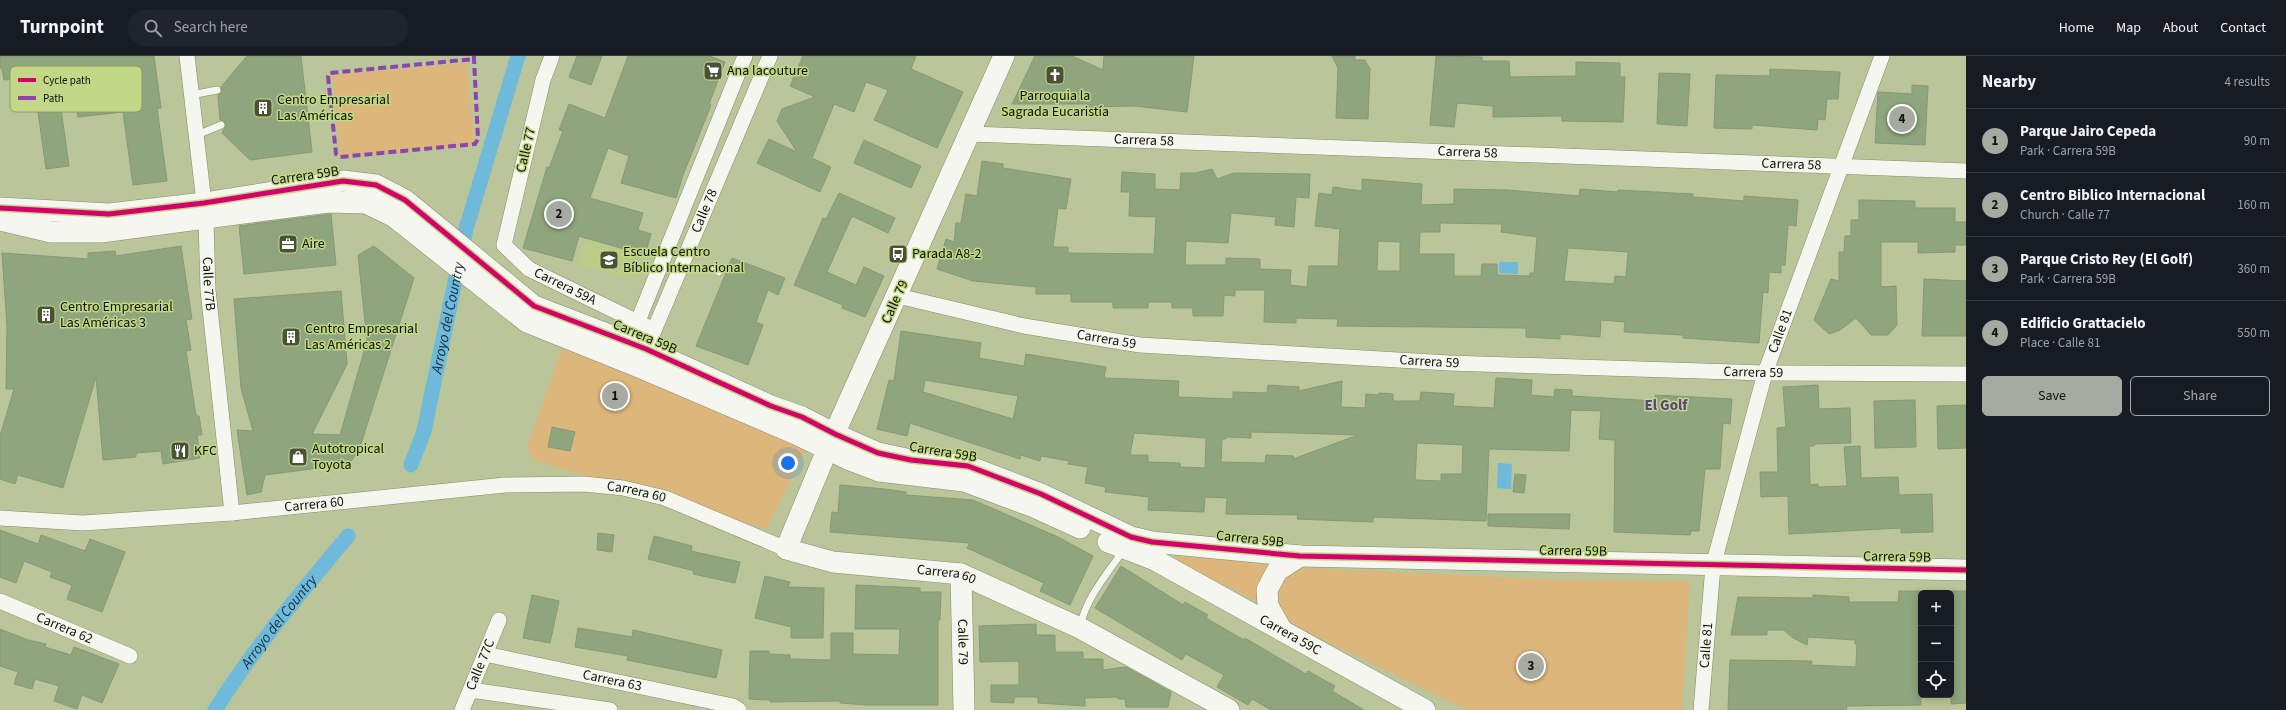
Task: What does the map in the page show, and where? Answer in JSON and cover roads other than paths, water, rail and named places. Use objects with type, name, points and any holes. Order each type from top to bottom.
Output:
[{"type":"street","name":"Calle 77B","points":[[187,56],[205,212],[208,290],[232,513]]},
{"type":"street","name":"Calle 77","points":[[504,245],[543,80],[552,56]]},
{"type":"street","name":"Calle 78","points":[[638,349],[638,323],[745,56]]},
{"type":"street","name":"Calle 78","points":[[638,349],[770,56]]},
{"type":"street","name":"Calle 79","points":[[786,549],[831,442],[898,296],[1004,56]]},
{"type":"street","name":"Calle 81","points":[[1701,710],[1713,566],[1765,373],[1882,56]]},
{"type":"street","name":"Carrera 58","points":[[970,134],[1966,171]]},
{"type":"street","points":[[0,192],[13,200],[45,210]]},
{"type":"street","name":"Carrera 59B","points":[[0,208],[109,214],[205,212],[328,202],[366,203],[482,262],[534,306],[638,349],[796,434],[831,442],[879,471],[964,481],[1038,501],[1131,537],[1152,542],[1300,556],[1713,566],[1966,570]]},
{"type":"street","name":"Carrera 59B","points":[[0,220],[51,232],[102,232],[205,212]]},
{"type":"street","name":"Carrera 59B","points":[[442,242],[474,282],[527,322],[638,349]]},
{"type":"street","name":"Carrera 59A","points":[[504,245],[529,269],[638,323],[638,349]]},
{"type":"street","name":"Carrera 59","points":[[898,296],[1024,326],[1140,345],[1449,363],[1765,373],[1966,374]]},
{"type":"street","name":"Carrera 60","points":[[1,517],[83,523],[232,513],[505,485],[584,484],[623,488],[665,498],[786,549],[833,562],[960,574],[1080,628],[1229,710]]},
{"type":"street","name":"Carrera 59B","points":[[1038,501],[1124,550],[1155,560]]},
{"type":"street","points":[[1281,629],[1268,606],[1267,590],[1277,571],[1300,556]]},
{"type":"street","name":"Carrera 59C","points":[[1155,560],[1425,710]]},
{"type":"street","name":"Calle 79","points":[[960,574],[964,710]]},
{"type":"street","name":"Carrera 62","points":[[0,601],[130,656]]},
{"type":"street","name":"Calle 77C","points":[[462,710],[499,620]]},
{"type":"street","name":"Carrera 63","points":[[485,654],[733,706],[739,710]]},
{"type":"street","name":"Carrera 63","points":[[471,690],[610,710]]},
{"type":"lane","points":[[191,95],[218,90]]},
{"type":"lane","points":[[197,135],[221,125]]},
{"type":"lane","points":[[711,268],[719,272]]},
{"type":"lane","points":[[1080,628],[1084,609],[1097,586],[1124,550]]},
{"type":"water","points":[[1499,262],[1518,262],[1518,274],[1499,273]]},
{"type":"water","points":[[1498,463],[1512,464],[1511,489],[1497,488]]},
{"type":"waterway","name":"Arroyo del Country","points":[[411,465],[424,431],[466,229],[518,56]]},
{"type":"waterway","name":"Arroyo del Country","points":[[215,710],[262,642],[348,536]]},
{"type":"place","name":"Ana lacouture","points":[[713,71]]},
{"type":"place","name":"Parroquia la Sagrada Eucaristía","points":[[1055,75]]},
{"type":"place","name":"Centro Empresarial Las Américas","points":[[263,108]]},
{"type":"place","name":"Edificio Grattacielo","points":[[1902,119]]},
{"type":"place","name":"Centro Biblico Internacional","points":[[559,214]]},
{"type":"place","name":"Aire","points":[[288,244]]},
{"type":"place","name":"Parada A8-2","points":[[898,254]]},
{"type":"place","name":"Escuela Centro Bíblico Internacional","points":[[609,260]]},
{"type":"place","name":"Centro Empresarial Las Américas 3","points":[[46,315]]},
{"type":"place","name":"Centro Empresarial Las Américas 2","points":[[291,337]]},
{"type":"place","name":"Parque Jairo Cepeda","points":[[615,396]]},
{"type":"place","name":"KFC","points":[[180,451]]},
{"type":"place","name":"Autotropical Toyota","points":[[298,457]]},
{"type":"place","name":"Parque Cristo Rey (El Golf)","points":[[1531,666]]},
{"type":"district","name":"El Golf","points":[[1666,405]]}]
